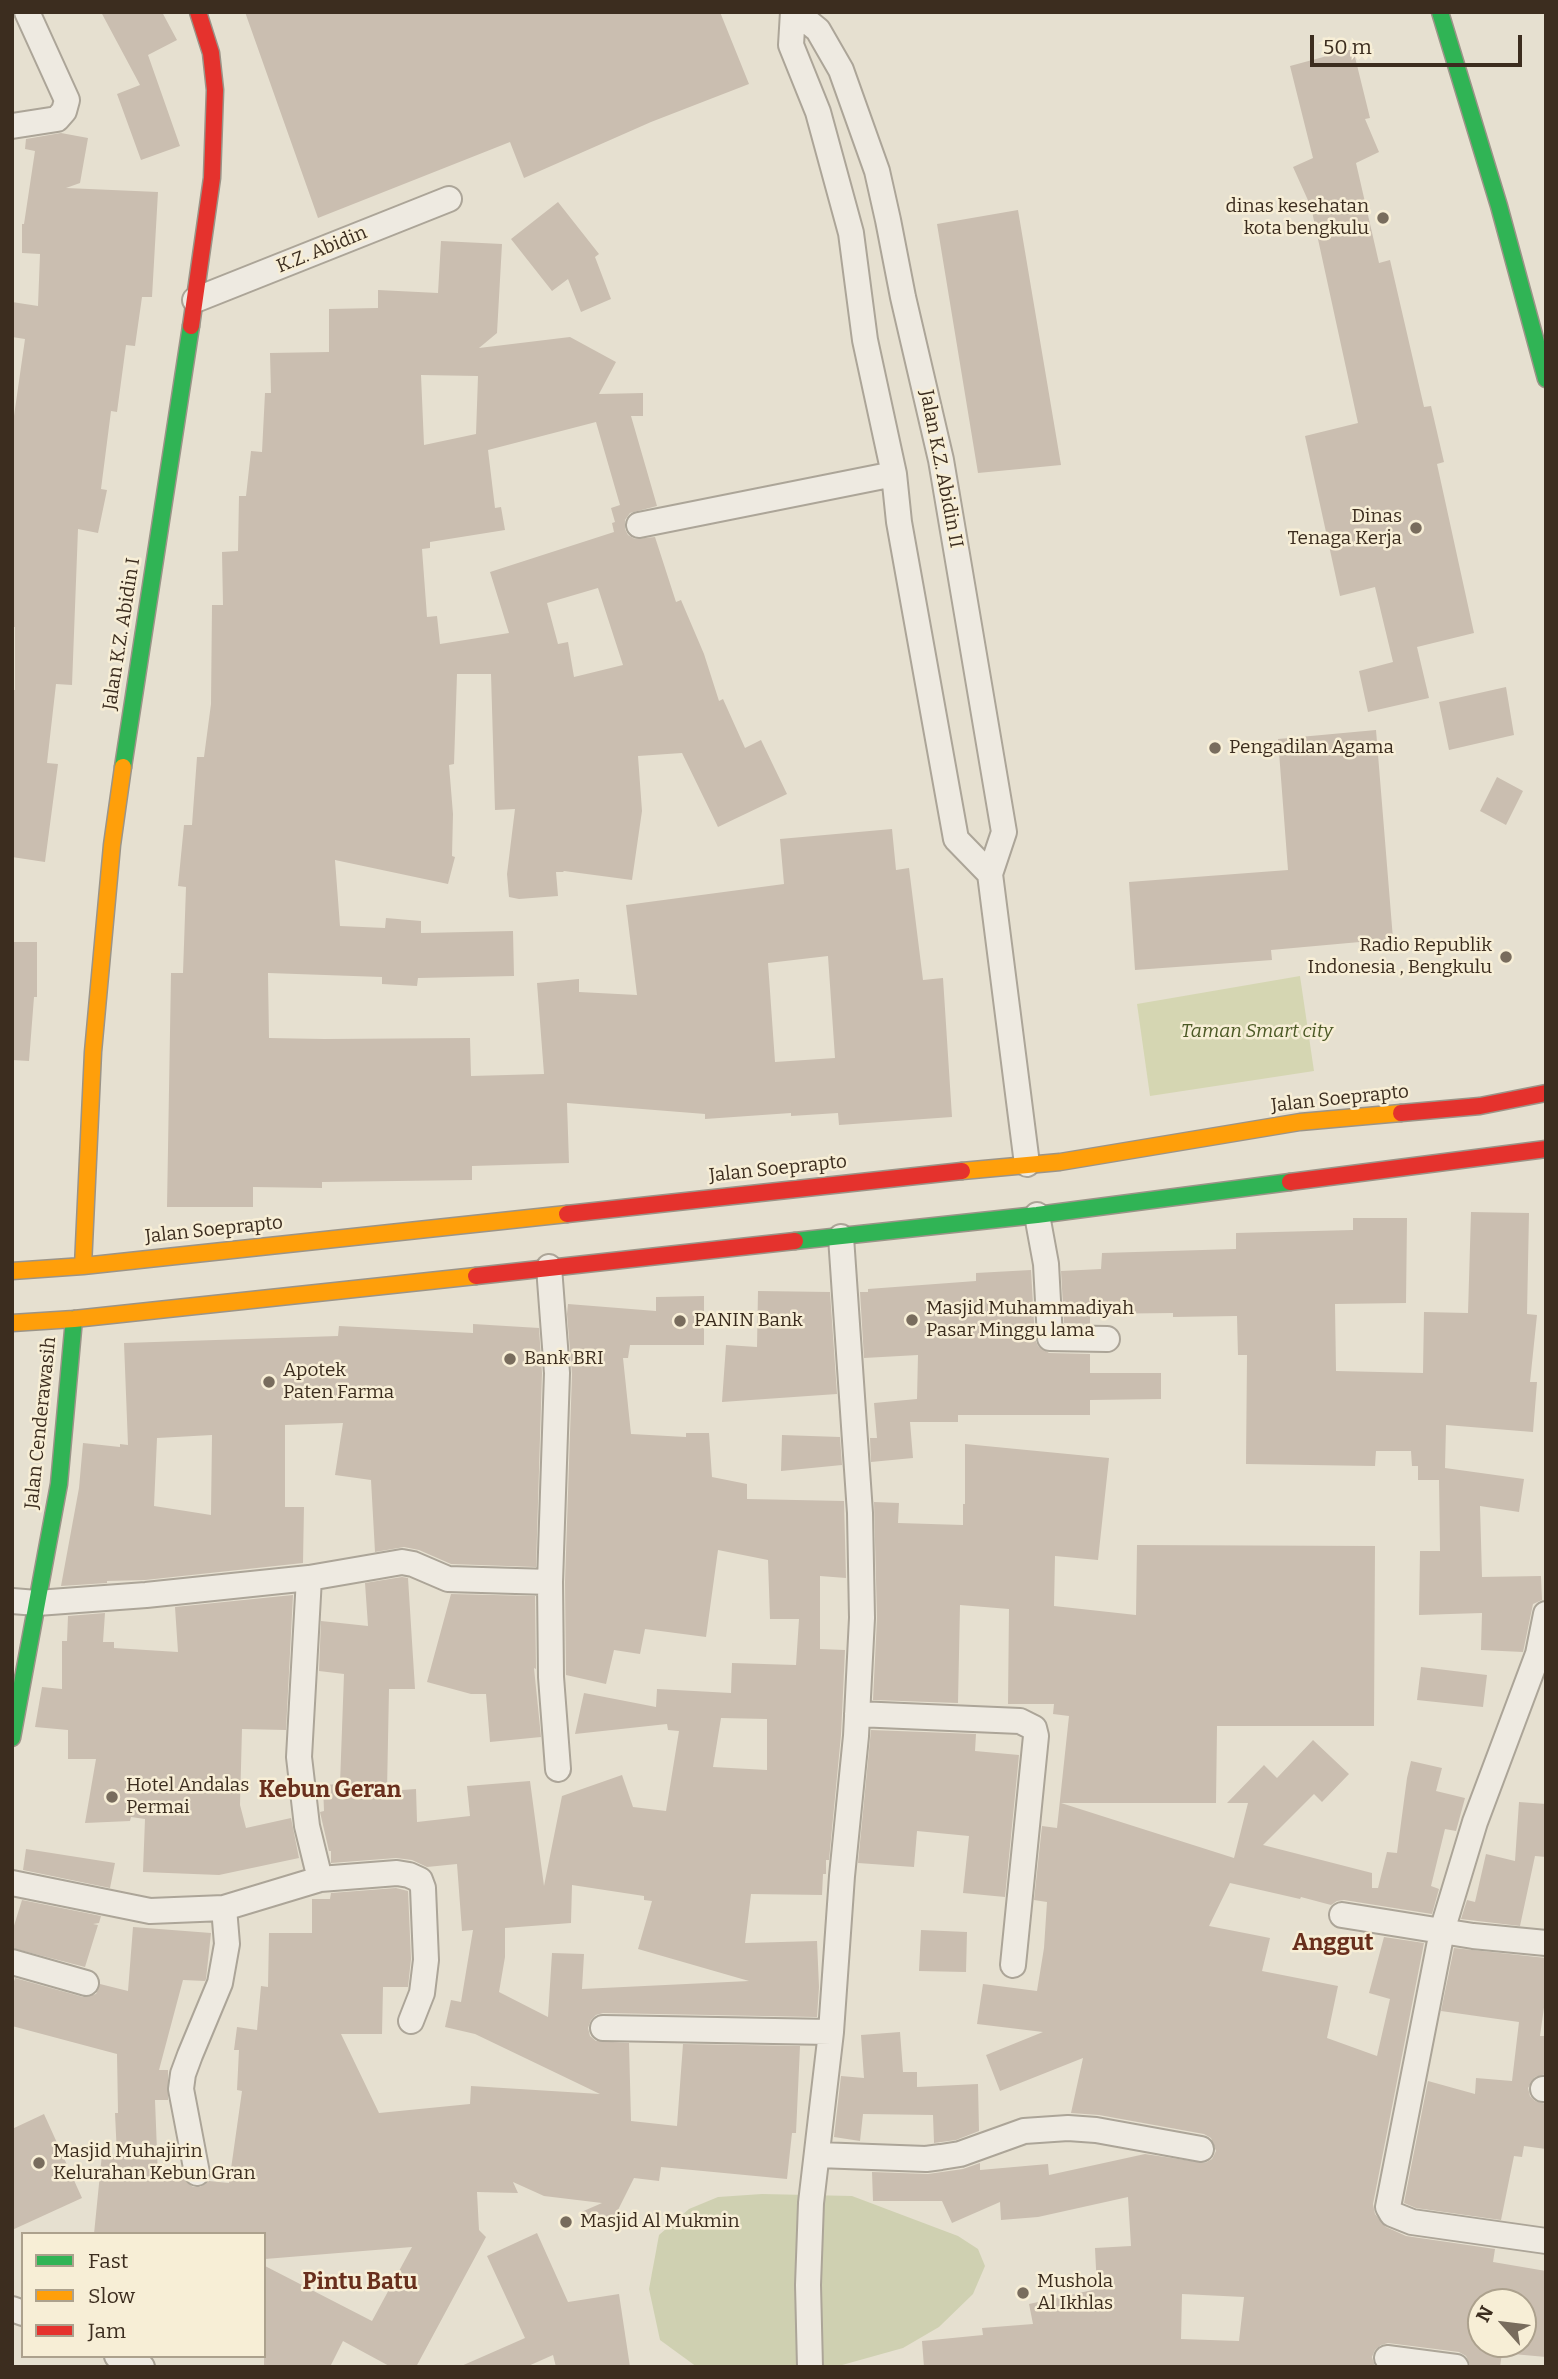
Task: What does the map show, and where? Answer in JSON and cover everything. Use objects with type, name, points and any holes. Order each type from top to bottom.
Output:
[{"type":"main road","name":"Jalan K.Z. Abidin I","points":[[83,1266],[93,1052],[112,845],[139,649],[212,178],[215,90],[211,52],[198,12]]},
{"type":"main road","points":[[1440,12],[1499,206],[1546,379]]},
{"type":"main road","name":"Jalan Soeprapto","points":[[12,1271],[83,1266],[1060,1162],[1300,1122],[1480,1106],[1546,1093]]},
{"type":"main road","points":[[12,1323],[74,1319],[1037,1215],[1546,1149]]},
{"type":"main road","name":"Jalan Cenderawasih","points":[[12,1738],[24,1602],[59,1484],[74,1319]]},
{"type":"street","points":[[12,126],[54,120],[66,106],[65,93],[27,12]]},
{"type":"street","points":[[795,12],[791,45],[818,112],[851,233],[865,340],[894,474],[899,522],[956,839],[990,874],[1027,1164]]},
{"type":"street","name":"Jalan K.Z. Abidin II","points":[[795,12],[818,30],[841,70],[877,171],[903,297],[942,460],[1004,832],[990,874]]},
{"type":"street","name":"K.Z. Abidin","points":[[195,300],[449,199]]},
{"type":"street","points":[[639,524],[894,474]]},
{"type":"street","points":[[1037,1215],[1046,1264],[1050,1338],[1107,1339]]},
{"type":"street","points":[[810,2367],[810,2233],[831,2032],[857,1714],[862,1618],[860,1513],[842,1237]]},
{"type":"street","points":[[549,1268],[557,1373],[550,1582],[551,1677],[558,1769]]},
{"type":"street","points":[[24,1602],[110,1599],[309,1578],[402,1562],[419,1566],[448,1579],[550,1582]]},
{"type":"street","points":[[309,1578],[299,1757],[307,1826],[320,1879]]},
{"type":"street","points":[[1546,1614],[1538,1654],[1475,1822],[1442,1931],[1388,2207],[1392,2214],[1412,2222],[1546,2241]]},
{"type":"street","points":[[857,1714],[1020,1721],[1034,1728],[1036,1736],[1013,1965]]},
{"type":"street","points":[[12,1882],[150,1911],[224,1908],[320,1879],[397,1873],[412,1876],[422,1884],[426,1960],[422,1993],[411,2021]]},
{"type":"street","points":[[197,2173],[181,2089],[183,2074],[220,1983],[227,1944],[224,1908]]},
{"type":"street","points":[[1342,1915],[1442,1931],[1546,1943]]},
{"type":"street","points":[[12,1962],[86,1983]]},
{"type":"street","points":[[603,2028],[831,2032]]},
{"type":"street","points":[[818,2155],[941,2158],[1024,2131],[1068,2128],[1096,2130],[1201,2149]]},
{"type":"street","points":[[122,2358],[142,2367]]},
{"type":"street","points":[[1387,2358],[1456,2367]]},
{"type":"green space","name":"Taman Smart city","points":[[1300,976],[1314,1071],[1150,1096],[1137,1004]]},
{"type":"green space","points":[[762,2194],[852,2196],[958,2236],[978,2249],[985,2266],[973,2294],[939,2327],[903,2348],[835,2367],[697,2367],[660,2340],[649,2289],[659,2235],[689,2209],[718,2197]]},
{"type":"building","points":[[101,12],[162,12],[177,40],[148,55],[180,146],[141,160],[117,94],[140,85]]},
{"type":"building","points":[[245,12],[720,12],[749,84],[651,122],[524,178],[510,142],[318,218]]},
{"type":"building","points":[[1353,49],[1370,118],[1365,119],[1379,152],[1356,163],[1379,263],[1390,260],[1424,407],[1431,406],[1444,462],[1437,464],[1474,633],[1417,647],[1429,698],[1368,712],[1359,671],[1393,662],[1375,587],[1340,596],[1305,436],[1358,423],[1311,207],[1293,167],[1313,158],[1290,66]]},
{"type":"building","points":[[61,133],[88,138],[80,183],[66,188],[158,192],[152,297],[142,297],[135,346],[126,345],[117,412],[111,411],[101,489],[107,490],[98,533],[78,529],[72,685],[56,684],[47,763],[58,764],[45,862],[12,857],[12,690],[15,690],[15,627],[12,627],[12,430],[25,339],[12,337],[12,302],[38,306],[40,254],[22,253],[22,224],[35,151],[25,149],[26,139]]},
{"type":"building","points":[[558,202],[599,254],[595,257],[611,299],[581,312],[568,279],[552,291],[511,239]]},
{"type":"building","points":[[1018,210],[1061,465],[978,473],[937,224]]},
{"type":"building","points":[[441,241],[502,244],[497,333],[479,348],[570,337],[616,362],[599,394],[643,393],[643,416],[631,416],[657,506],[630,513],[625,520],[625,529],[628,535],[635,539],[655,537],[676,602],[681,600],[704,654],[719,701],[723,699],[745,748],[761,740],[787,794],[718,827],[682,753],[638,756],[642,811],[632,880],[556,872],[558,896],[519,899],[509,897],[507,874],[515,809],[495,810],[491,674],[457,674],[454,764],[449,765],[453,814],[452,856],[455,857],[448,884],[335,860],[340,926],[385,928],[386,918],[421,921],[421,933],[513,931],[514,976],[418,978],[417,986],[382,984],[382,977],[268,973],[269,1038],[470,1038],[471,1076],[544,1074],[537,983],[579,979],[579,992],[637,995],[626,905],[784,884],[780,839],[892,829],[896,870],[909,868],[923,980],[943,978],[952,1117],[839,1125],[838,1113],[791,1116],[791,1113],[705,1119],[705,1114],[567,1103],[569,1163],[472,1166],[472,1180],[322,1182],[322,1188],[253,1187],[253,1207],[167,1207],[171,973],[183,973],[186,887],[178,886],[184,825],[192,825],[197,757],[204,757],[211,704],[212,605],[223,605],[222,552],[238,551],[239,496],[246,496],[251,451],[262,452],[265,393],[271,393],[270,353],[329,352],[329,309],[378,308],[378,290],[438,293]],"holes":[[[421,375],[478,376],[476,434],[424,445]],[[596,422],[620,505],[611,508],[615,522],[612,523],[614,532],[490,572],[509,633],[440,644],[437,616],[427,617],[422,549],[430,548],[430,542],[505,530],[501,507],[495,508],[488,450]],[[598,588],[623,665],[574,677],[568,642],[558,644],[547,603]],[[828,956],[835,1058],[775,1062],[768,963]]]},
{"type":"building","points":[[1506,687],[1514,735],[1449,750],[1439,702]]},
{"type":"building","points":[[1376,730],[1393,939],[1271,950],[1272,960],[1135,970],[1129,882],[1288,870],[1278,739]]},
{"type":"building","points":[[1497,777],[1523,791],[1506,825],[1480,811]]},
{"type":"building","points":[[12,942],[37,942],[37,997],[34,997],[29,1061],[12,1060]]},
{"type":"building","points":[[1471,1212],[1529,1213],[1527,1314],[1537,1315],[1530,1382],[1537,1382],[1533,1432],[1446,1425],[1445,1468],[1524,1479],[1519,1512],[1480,1506],[1482,1577],[1541,1576],[1542,1600],[1533,1604],[1523,1652],[1481,1650],[1482,1613],[1419,1615],[1420,1551],[1440,1551],[1439,1480],[1418,1480],[1418,1466],[1412,1466],[1411,1451],[1376,1451],[1375,1466],[1246,1464],[1247,1355],[1238,1355],[1237,1316],[1173,1317],[1173,1313],[1090,1314],[1090,1324],[1064,1323],[1061,1271],[1101,1269],[1102,1253],[1236,1249],[1236,1233],[1353,1230],[1353,1218],[1407,1218],[1406,1303],[1335,1304],[1336,1371],[1423,1373],[1424,1312],[1468,1313]]},
{"type":"building","points":[[1031,1270],[1035,1339],[1038,1346],[1049,1353],[1090,1354],[1090,1373],[1161,1373],[1161,1399],[1090,1400],[1090,1415],[958,1415],[958,1422],[910,1422],[913,1458],[871,1462],[870,1438],[877,1438],[874,1403],[917,1399],[918,1355],[864,1358],[860,1292],[868,1292],[868,1289],[976,1281],[976,1273]]},
{"type":"building","points":[[758,1291],[830,1292],[837,1394],[722,1402],[726,1345],[757,1347]]},
{"type":"building","points":[[704,1296],[704,1345],[630,1345],[628,1358],[623,1358],[631,1434],[686,1437],[686,1433],[709,1433],[712,1477],[747,1484],[747,1499],[844,1501],[846,1578],[820,1576],[820,1649],[845,1650],[841,1735],[829,1860],[826,1860],[826,1874],[823,1874],[822,1895],[751,1894],[745,1943],[817,1941],[817,2017],[603,2013],[591,2020],[588,2028],[590,2036],[596,2041],[629,2043],[631,2121],[677,2126],[683,2044],[800,2046],[796,2133],[792,2133],[787,2179],[661,2167],[659,2181],[634,2178],[609,2228],[579,2213],[602,2203],[544,2196],[513,2182],[518,2193],[477,2192],[479,2230],[486,2237],[416,2367],[391,2367],[343,2341],[330,2367],[264,2367],[266,2267],[372,2321],[412,2247],[266,2259],[266,2232],[94,2232],[102,2154],[117,2156],[117,2054],[12,2026],[12,1988],[15,1978],[83,1997],[96,1994],[100,1984],[128,1991],[133,1927],[211,1933],[206,1979],[183,1980],[159,2070],[168,2070],[168,2100],[155,2100],[158,2177],[184,2179],[193,2187],[200,2187],[209,2181],[229,2183],[242,2091],[237,2090],[239,2050],[234,2050],[237,2027],[257,2030],[261,1986],[268,1987],[269,1933],[312,1933],[312,1899],[330,1899],[331,1893],[396,1888],[408,1891],[411,1959],[408,1987],[383,1987],[382,2034],[341,2034],[379,2113],[470,2104],[471,2086],[600,2094],[475,2034],[445,2027],[451,2000],[461,2002],[473,1930],[462,1931],[457,1864],[427,1867],[412,1860],[396,1858],[331,1863],[331,1851],[320,1812],[324,1811],[323,1785],[340,1784],[344,1674],[319,1671],[321,1621],[368,1626],[365,1583],[408,1578],[415,1689],[389,1689],[387,1791],[416,1789],[417,1822],[470,1816],[467,1786],[530,1781],[544,1886],[562,1796],[622,1775],[633,1807],[666,1811],[679,1731],[668,1730],[667,1724],[575,1734],[584,1693],[656,1707],[657,1689],[731,1693],[732,1663],[796,1665],[799,1619],[770,1619],[768,1560],[718,1550],[706,1637],[645,1629],[640,1654],[614,1650],[606,1684],[566,1675],[565,1582],[572,1374],[568,1304],[656,1311],[656,1297]],"holes":[[[721,1718],[767,1719],[767,1770],[713,1767]],[[572,1885],[644,1896],[644,1900],[652,1901],[638,1949],[749,1981],[582,1989],[584,1954],[552,1953],[548,2017],[499,1992],[505,1957],[505,1928],[571,1923]]]},
{"type":"building","points":[[473,1324],[539,1328],[542,1373],[536,1567],[451,1564],[419,1550],[404,1547],[375,1552],[371,1480],[335,1475],[343,1423],[285,1425],[285,1507],[304,1507],[303,1563],[61,1586],[79,1488],[83,1443],[120,1447],[120,1444],[128,1445],[124,1343],[338,1336],[339,1326],[473,1333]],"holes":[[[212,1435],[211,1515],[154,1506],[157,1438]]]},
{"type":"building","points":[[782,1435],[840,1437],[842,1465],[781,1471]]},
{"type":"building","points":[[965,1444],[1109,1458],[1098,1560],[1055,1556],[1054,1606],[1136,1615],[1137,1545],[1375,1546],[1374,1726],[1217,1726],[1216,1803],[1061,1803],[1234,1858],[1248,1803],[1227,1803],[1264,1765],[1277,1778],[1313,1740],[1349,1774],[1322,1802],[1314,1794],[1263,1845],[1372,1873],[1372,1888],[1378,1888],[1387,1852],[1397,1853],[1411,1761],[1442,1768],[1436,1791],[1465,1798],[1456,1831],[1445,1829],[1431,1886],[1439,1889],[1432,1914],[1344,1900],[1331,1905],[1230,1883],[1209,1926],[1270,1938],[1262,1971],[1338,1986],[1327,2038],[1377,2056],[1390,1999],[1369,1993],[1384,1937],[1424,1943],[1373,2204],[1375,2214],[1386,2227],[1406,2236],[1495,2249],[1493,2262],[1546,2271],[1546,2357],[1537,2356],[1537,2288],[1467,2288],[1467,2358],[1501,2358],[1500,2367],[1471,2367],[1466,2356],[1459,2352],[1388,2343],[1375,2350],[1372,2357],[1375,2367],[924,2367],[922,2341],[983,2335],[982,2328],[1033,2324],[1029,2304],[1097,2289],[1095,2248],[1131,2246],[1128,2197],[1038,2217],[1001,2220],[1000,2202],[952,2223],[942,2201],[873,2201],[872,2172],[928,2174],[963,2169],[980,2163],[980,2170],[1048,2164],[1049,2175],[1145,2154],[1205,2163],[1212,2159],[1216,2151],[1211,2138],[1204,2134],[1099,2115],[1071,2113],[1083,2058],[1000,2091],[986,2055],[1043,2032],[977,2024],[983,1984],[1037,1991],[1044,1948],[1047,1902],[1034,1900],[1042,1826],[1057,1828],[1069,1716],[1053,1714],[1054,1704],[1008,1704],[1009,1609],[960,1605],[958,1703],[873,1700],[877,1618],[874,1502],[899,1503],[898,1523],[963,1525]],"holes":[[[1182,2294],[1244,2297],[1239,2341],[1181,2339]]]},
{"type":"building","points":[[451,1594],[535,1596],[536,1669],[534,1668],[541,1737],[490,1742],[486,1694],[471,1694],[427,1682]]},
{"type":"building","points":[[293,1595],[286,1730],[242,1729],[240,1805],[246,1828],[291,1818],[299,1858],[219,1875],[143,1872],[145,1819],[131,1817],[130,1821],[85,1823],[96,1759],[68,1759],[68,1730],[35,1727],[42,1687],[62,1689],[62,1641],[67,1641],[68,1616],[105,1613],[103,1642],[114,1642],[114,1648],[178,1652],[175,1607]]},
{"type":"building","points":[[1421,1667],[1487,1675],[1483,1707],[1417,1700]]},
{"type":"building","points":[[871,1730],[976,1734],[975,1751],[1019,1755],[1005,1897],[963,1893],[969,1836],[917,1831],[914,1867],[858,1863]]},
{"type":"building","points":[[1519,1802],[1546,1804],[1546,1857],[1535,1856],[1520,1926],[1461,1919],[1467,1900],[1475,1902],[1486,1854],[1515,1861]]},
{"type":"building","points":[[26,1849],[115,1863],[110,1888],[23,1870]]},
{"type":"building","points":[[22,1900],[101,1916],[99,1923],[93,1924],[98,1925],[85,1967],[12,1948],[12,1932]]},
{"type":"building","points":[[921,1930],[967,1932],[966,1972],[919,1971]]},
{"type":"building","points":[[1454,1948],[1546,1958],[1546,1993],[1540,2036],[1546,2036],[1546,2074],[1535,2077],[1528,2088],[1535,2101],[1546,2104],[1546,2149],[1524,2146],[1522,2157],[1514,2156],[1501,2220],[1416,2208],[1404,2203],[1428,2081],[1475,2094],[1476,2078],[1512,2081],[1519,2022],[1441,2011]]},
{"type":"building","points":[[900,2032],[903,2072],[917,2072],[917,2087],[978,2084],[979,2131],[956,2140],[934,2143],[933,2115],[863,2114],[860,2141],[834,2137],[841,2076],[864,2078],[861,2035]]},
{"type":"building","name":"Masjid Muhajirin Kelurahan Kebun Gran","points":[[44,2114],[82,2198],[12,2230],[12,2129]]},
{"type":"building","points":[[537,2233],[568,2302],[619,2294],[630,2367],[556,2367],[553,2355],[526,2367],[459,2367],[525,2338],[487,2256]]},
{"type":"traffic: fast","points":[[1440,12],[1499,206],[1546,379]]},
{"type":"traffic: fast","points":[[123,767],[191,326]]},
{"type":"traffic: fast","points":[[795,1241],[1037,1215],[1290,1182]]},
{"type":"traffic: fast","points":[[12,1738],[59,1484],[74,1319]]},
{"type":"traffic: slow","points":[[83,1266],[93,1052],[112,845],[123,767]]},
{"type":"traffic: slow","points":[[962,1171],[1060,1162],[1300,1122],[1401,1113]]},
{"type":"traffic: slow","points":[[12,1271],[83,1266],[567,1214]]},
{"type":"traffic: slow","points":[[12,1323],[74,1319],[476,1276]]},
{"type":"traffic: jam","points":[[191,326],[212,178],[215,90],[211,53],[198,12]]},
{"type":"traffic: jam","points":[[1401,1113],[1480,1106],[1546,1093]]},
{"type":"traffic: jam","points":[[1290,1182],[1546,1149]]},
{"type":"traffic: jam","points":[[567,1214],[962,1171]]},
{"type":"traffic: jam","points":[[476,1276],[795,1241]]},
{"type":"place","name":"dinas kesehatan kota bengkulu","points":[[1383,218]]},
{"type":"place","name":"Dinas Tenaga Kerja","points":[[1416,528]]},
{"type":"place","name":"Pengadilan Agama","points":[[1215,748]]},
{"type":"place","name":"Radio Republik Indonesia , Bengkulu","points":[[1506,957]]},
{"type":"place","name":"Masjid Muhammadiyah Pasar Minggu lama","points":[[912,1320]]},
{"type":"place","name":"PANIN Bank","points":[[680,1321]]},
{"type":"place","name":"Bank BRI","points":[[510,1359]]},
{"type":"place","name":"Apotek Paten Farma","points":[[269,1382]]},
{"type":"place","name":"Hotel Andalas Permai","points":[[112,1797]]},
{"type":"place","name":"Masjid Muhajirin Kelurahan Kebun Gran","points":[[39,2163]]},
{"type":"place","name":"Masjid Al Mukmin","points":[[566,2222]]},
{"type":"place","name":"Mushola Al Ikhlas","points":[[1023,2293]]},
{"type":"district","name":"Kebun Geran","points":[[330,1791]]},
{"type":"district","name":"Anggut","points":[[1333,1944]]},
{"type":"district","name":"Pintu Batu","points":[[360,2283]]}]
